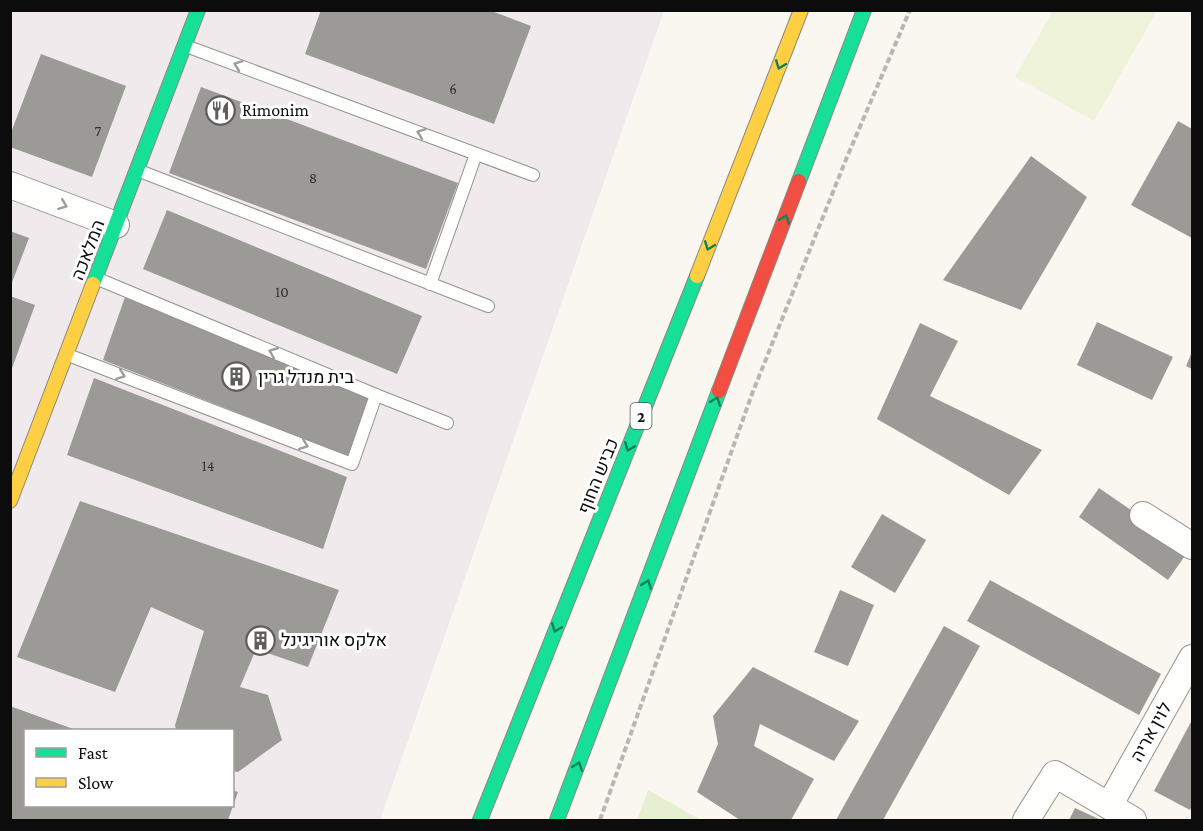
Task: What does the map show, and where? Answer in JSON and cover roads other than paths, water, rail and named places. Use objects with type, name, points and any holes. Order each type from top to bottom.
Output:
[{"type":"main road","name":"המלאכה","points":[[10,501],[198,10]]},
{"type":"main road","name":"כביש החוף","points":[[480,820],[801,10]]},
{"type":"main road","points":[[557,820],[864,10]]},
{"type":"street","points":[[10,185],[116,225]]},
{"type":"street","points":[[1143,515],[1192,546]]},
{"type":"street","name":"לוין אריה","points":[[1109,806],[1192,658]]},
{"type":"street","points":[[1026,820],[1054,774],[1133,820]]},
{"type":"lane","points":[[184,45],[533,175]]},
{"type":"lane","points":[[430,284],[476,154]]},
{"type":"lane","points":[[137,170],[488,306]]},
{"type":"lane","points":[[96,279],[447,423]]},
{"type":"lane","points":[[67,354],[352,464],[376,394]]},
{"type":"place","name":"Rimonim","points":[[221,110]]},
{"type":"place","name":"בית מנדל גרין","points":[[237,377]]},
{"type":"place","name":"אלקס אוריגינל","points":[[260,640]]}]
